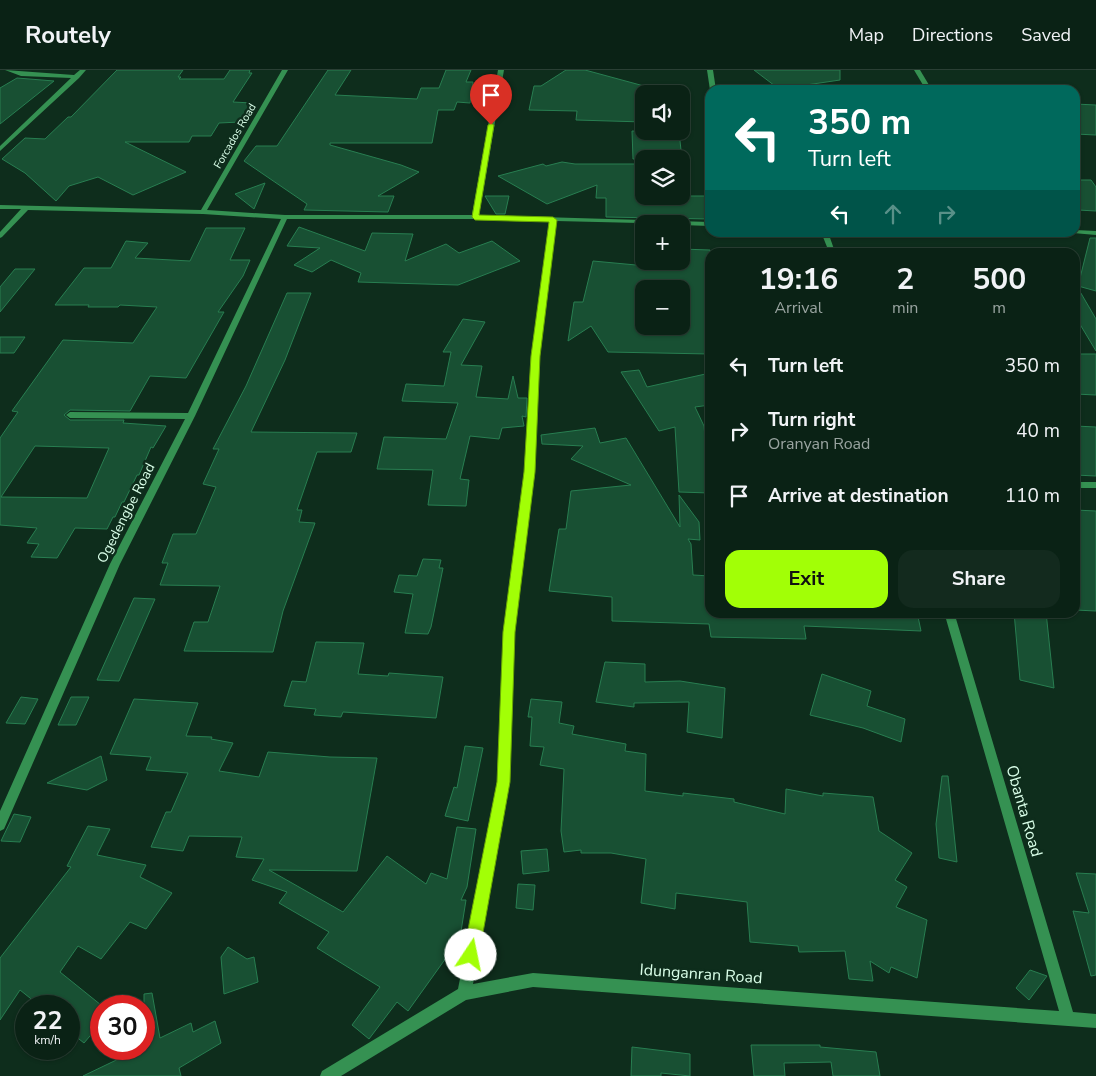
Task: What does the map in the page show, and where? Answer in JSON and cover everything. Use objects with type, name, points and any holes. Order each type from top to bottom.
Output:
[{"type":"street","points":[[8,70],[22,74],[77,76]]},
{"type":"street","points":[[0,149],[83,70]]},
{"type":"street","name":"Forcados Road","points":[[203,212],[285,70]]},
{"type":"street","points":[[475,217],[501,70]]},
{"type":"street","points":[[710,70],[712,85]]},
{"type":"street","points":[[917,70],[926,85]]},
{"type":"street","points":[[0,207],[203,212],[284,217],[475,217],[705,224]]},
{"type":"street","points":[[0,236],[26,208]]},
{"type":"street","name":"Ogedengbe Road","points":[[0,825],[115,564],[190,416],[284,217]]},
{"type":"street","points":[[464,993],[503,782],[509,632],[530,472],[535,356],[553,220]]},
{"type":"street","points":[[1080,232],[1096,233]]},
{"type":"street","points":[[70,415],[190,416]]},
{"type":"street","points":[[1080,485],[1096,485]]},
{"type":"street","name":"Obanta Road","points":[[951,618],[1068,1018]]},
{"type":"street","name":"Idunganran Road","points":[[327,1076],[464,993],[533,980],[1096,1021]]},
{"type":"building","points":[[117,70],[183,70],[178,77],[181,77],[179,79],[224,79],[230,70],[250,70],[249,73],[252,73],[233,102],[252,103],[240,122],[219,123],[211,136],[192,136],[189,142],[125,142],[186,172],[133,195],[98,177],[69,186],[56,201],[25,173],[2,159],[25,138],[45,139],[68,117],[71,117]]},
{"type":"building","points":[[328,70],[351,70],[335,95],[417,99],[421,88],[439,88],[446,70],[471,70],[466,82],[473,82],[470,103],[457,102],[454,110],[438,110],[432,143],[330,143],[330,145],[419,172],[378,196],[394,196],[388,212],[304,210],[307,204],[244,161],[256,146],[277,146]]},
{"type":"building","points":[[566,70],[585,70],[640,85],[635,85],[635,122],[576,120],[577,111],[529,110],[534,86],[541,86]]},
{"type":"building","points":[[754,70],[840,70],[840,80],[806,85],[774,85]]},
{"type":"building","points":[[17,78],[54,81],[0,124],[0,88]]},
{"type":"building","points":[[1080,104],[1096,105],[1096,135],[1080,134]]},
{"type":"building","points":[[632,131],[635,131],[635,140],[680,140],[681,150],[635,150],[635,159],[633,159]]},
{"type":"building","points":[[562,162],[575,164],[635,164],[635,205],[690,205],[690,196],[705,196],[705,219],[690,219],[690,215],[606,217],[606,198],[596,198],[597,185],[547,204],[498,176],[543,164],[546,166]]},
{"type":"building","points":[[1080,180],[1091,180],[1096,187],[1096,211],[1080,210]]},
{"type":"building","points":[[265,183],[254,209],[235,194]]},
{"type":"building","points":[[485,196],[509,196],[505,214],[496,214]]},
{"type":"building","points":[[299,227],[365,251],[372,233],[413,234],[405,261],[446,244],[459,253],[492,241],[520,261],[458,285],[358,282],[361,273],[331,260],[312,272],[294,265],[320,248],[287,246]]},
{"type":"building","points":[[206,228],[245,228],[230,260],[250,260],[243,276],[218,312],[224,312],[186,378],[150,376],[130,411],[70,410],[64,415],[70,420],[124,420],[123,423],[166,426],[153,448],[151,447],[139,475],[137,475],[124,502],[122,502],[107,529],[75,528],[57,558],[31,557],[39,544],[27,543],[37,528],[0,525],[0,438],[18,412],[12,411],[63,340],[133,343],[157,307],[55,305],[84,268],[111,268],[126,241],[148,243],[135,258],[190,261]],"holes":[[[35,446],[109,448],[87,498],[1,497]]]},
{"type":"building","points":[[1090,238],[1096,238],[1096,291],[1080,287],[1080,278]]},
{"type":"building","points":[[690,249],[705,250],[705,354],[608,352],[591,326],[568,341],[574,302],[583,302],[593,261],[635,265],[635,270],[690,270]]},
{"type":"building","points":[[15,269],[35,269],[0,312],[0,287]]},
{"type":"building","points":[[1080,292],[1096,319],[1096,351],[1080,324]]},
{"type":"building","points":[[287,293],[311,293],[285,360],[251,432],[357,433],[351,452],[317,452],[297,510],[302,510],[299,522],[315,523],[283,611],[273,652],[184,651],[194,622],[208,622],[220,586],[160,585],[168,563],[162,563],[173,534],[196,534],[216,487],[203,484],[219,449],[213,449],[246,386]]},
{"type":"building","points":[[463,319],[485,322],[461,365],[482,366],[476,397],[508,399],[513,376],[518,398],[527,398],[526,417],[522,416],[524,426],[502,428],[499,439],[470,436],[460,479],[469,480],[466,506],[428,505],[433,470],[377,469],[384,437],[446,439],[458,403],[402,401],[406,384],[444,386],[451,352],[443,352]]},
{"type":"building","points":[[0,337],[25,337],[14,353],[0,353]]},
{"type":"building","points":[[1080,354],[1096,354],[1096,395],[1080,394]]},
{"type":"building","points":[[639,370],[647,387],[705,374],[705,406],[695,407],[704,426],[705,493],[679,492],[675,427],[659,431],[621,372]]},
{"type":"building","points":[[1080,426],[1096,427],[1096,476],[1080,475]]},
{"type":"building","points":[[595,428],[600,443],[626,438],[680,527],[679,495],[699,522],[700,540],[688,539],[691,544],[693,575],[705,576],[705,618],[918,618],[921,631],[804,626],[806,639],[711,637],[709,624],[612,621],[612,597],[549,591],[559,529],[566,529],[571,491],[631,485],[571,459],[583,446],[542,444],[541,435]]},
{"type":"building","points":[[1080,510],[1096,511],[1096,611],[1080,610]]},
{"type":"building","points":[[423,559],[441,560],[439,568],[443,568],[431,627],[428,634],[405,633],[413,594],[394,592],[399,575],[417,576]]},
{"type":"building","points":[[134,598],[155,599],[119,681],[97,680]]},
{"type":"building","points":[[1015,618],[1047,618],[1054,688],[1020,680]]},
{"type":"building","points":[[316,642],[364,643],[358,674],[388,676],[389,673],[443,677],[436,718],[343,712],[341,717],[314,715],[316,709],[284,706],[292,681],[306,682]]},
{"type":"building","points":[[605,662],[645,664],[645,682],[680,681],[725,688],[722,738],[687,732],[689,702],[634,703],[634,707],[596,702]]},
{"type":"building","points":[[822,674],[871,691],[867,706],[905,719],[901,742],[863,728],[810,715]]},
{"type":"building","points":[[21,697],[38,699],[25,724],[6,723]]},
{"type":"building","points":[[71,697],[89,697],[76,725],[58,725]]},
{"type":"building","points":[[134,699],[198,703],[186,736],[212,737],[211,739],[233,743],[219,771],[259,777],[268,752],[330,757],[377,758],[357,871],[269,870],[343,912],[387,856],[426,884],[431,873],[447,879],[457,827],[476,829],[467,887],[461,900],[466,900],[459,944],[456,944],[408,1011],[397,1002],[369,1039],[352,1025],[380,987],[317,948],[329,932],[279,903],[287,892],[252,880],[264,859],[236,857],[242,837],[189,836],[183,851],[151,847],[166,812],[171,812],[188,773],[146,770],[151,757],[110,754]]},
{"type":"building","points":[[531,699],[562,702],[559,723],[574,726],[572,734],[626,744],[625,751],[646,754],[645,791],[683,796],[683,793],[734,799],[734,802],[785,814],[786,789],[823,796],[823,793],[873,797],[879,831],[912,853],[895,880],[907,887],[896,907],[927,920],[917,978],[891,967],[889,973],[870,961],[873,981],[849,979],[845,951],[799,952],[798,946],[750,942],[747,902],[676,893],[675,909],[641,903],[646,859],[611,853],[581,853],[581,850],[564,852],[561,831],[564,769],[540,765],[544,747],[530,746],[532,717],[528,717]]},
{"type":"building","points":[[465,746],[483,748],[468,821],[445,816],[454,787],[457,788]]},
{"type":"building","points":[[101,756],[107,780],[87,790],[47,783]]},
{"type":"building","points":[[942,776],[948,776],[957,862],[939,858],[936,824]]},
{"type":"building","points":[[14,814],[31,817],[20,842],[1,841]]},
{"type":"building","points":[[88,826],[110,829],[97,855],[146,865],[140,877],[172,893],[146,929],[130,922],[101,959],[78,946],[60,972],[90,996],[90,1036],[84,1043],[80,1040],[80,995],[26,995],[20,990],[0,1020],[0,958],[71,867],[67,866]]},
{"type":"building","points":[[547,849],[549,871],[523,874],[521,851]]},
{"type":"building","points":[[1076,873],[1096,874],[1096,975],[1091,976],[1073,911],[1089,913]]},
{"type":"building","points":[[518,884],[535,885],[533,910],[516,908]]},
{"type":"building","points":[[228,947],[247,959],[254,957],[258,982],[224,994],[221,957]]},
{"type":"building","points":[[1030,970],[1047,976],[1029,1000],[1016,988]]},
{"type":"building","points":[[155,1010],[160,1038],[191,1023],[193,1032],[215,1021],[221,1043],[179,1068],[181,1076],[83,1076],[116,1060],[155,1060]]},
{"type":"building","points":[[751,1045],[820,1045],[820,1047],[876,1052],[880,1076],[833,1076],[831,1062],[784,1063],[785,1076],[754,1076]]},
{"type":"building","points":[[632,1047],[690,1054],[690,1076],[661,1073],[661,1076],[631,1076]]},
{"type":"route","points":[[471,955],[503,782],[509,632],[530,472],[535,356],[553,220],[475,217],[491,125]]}]
